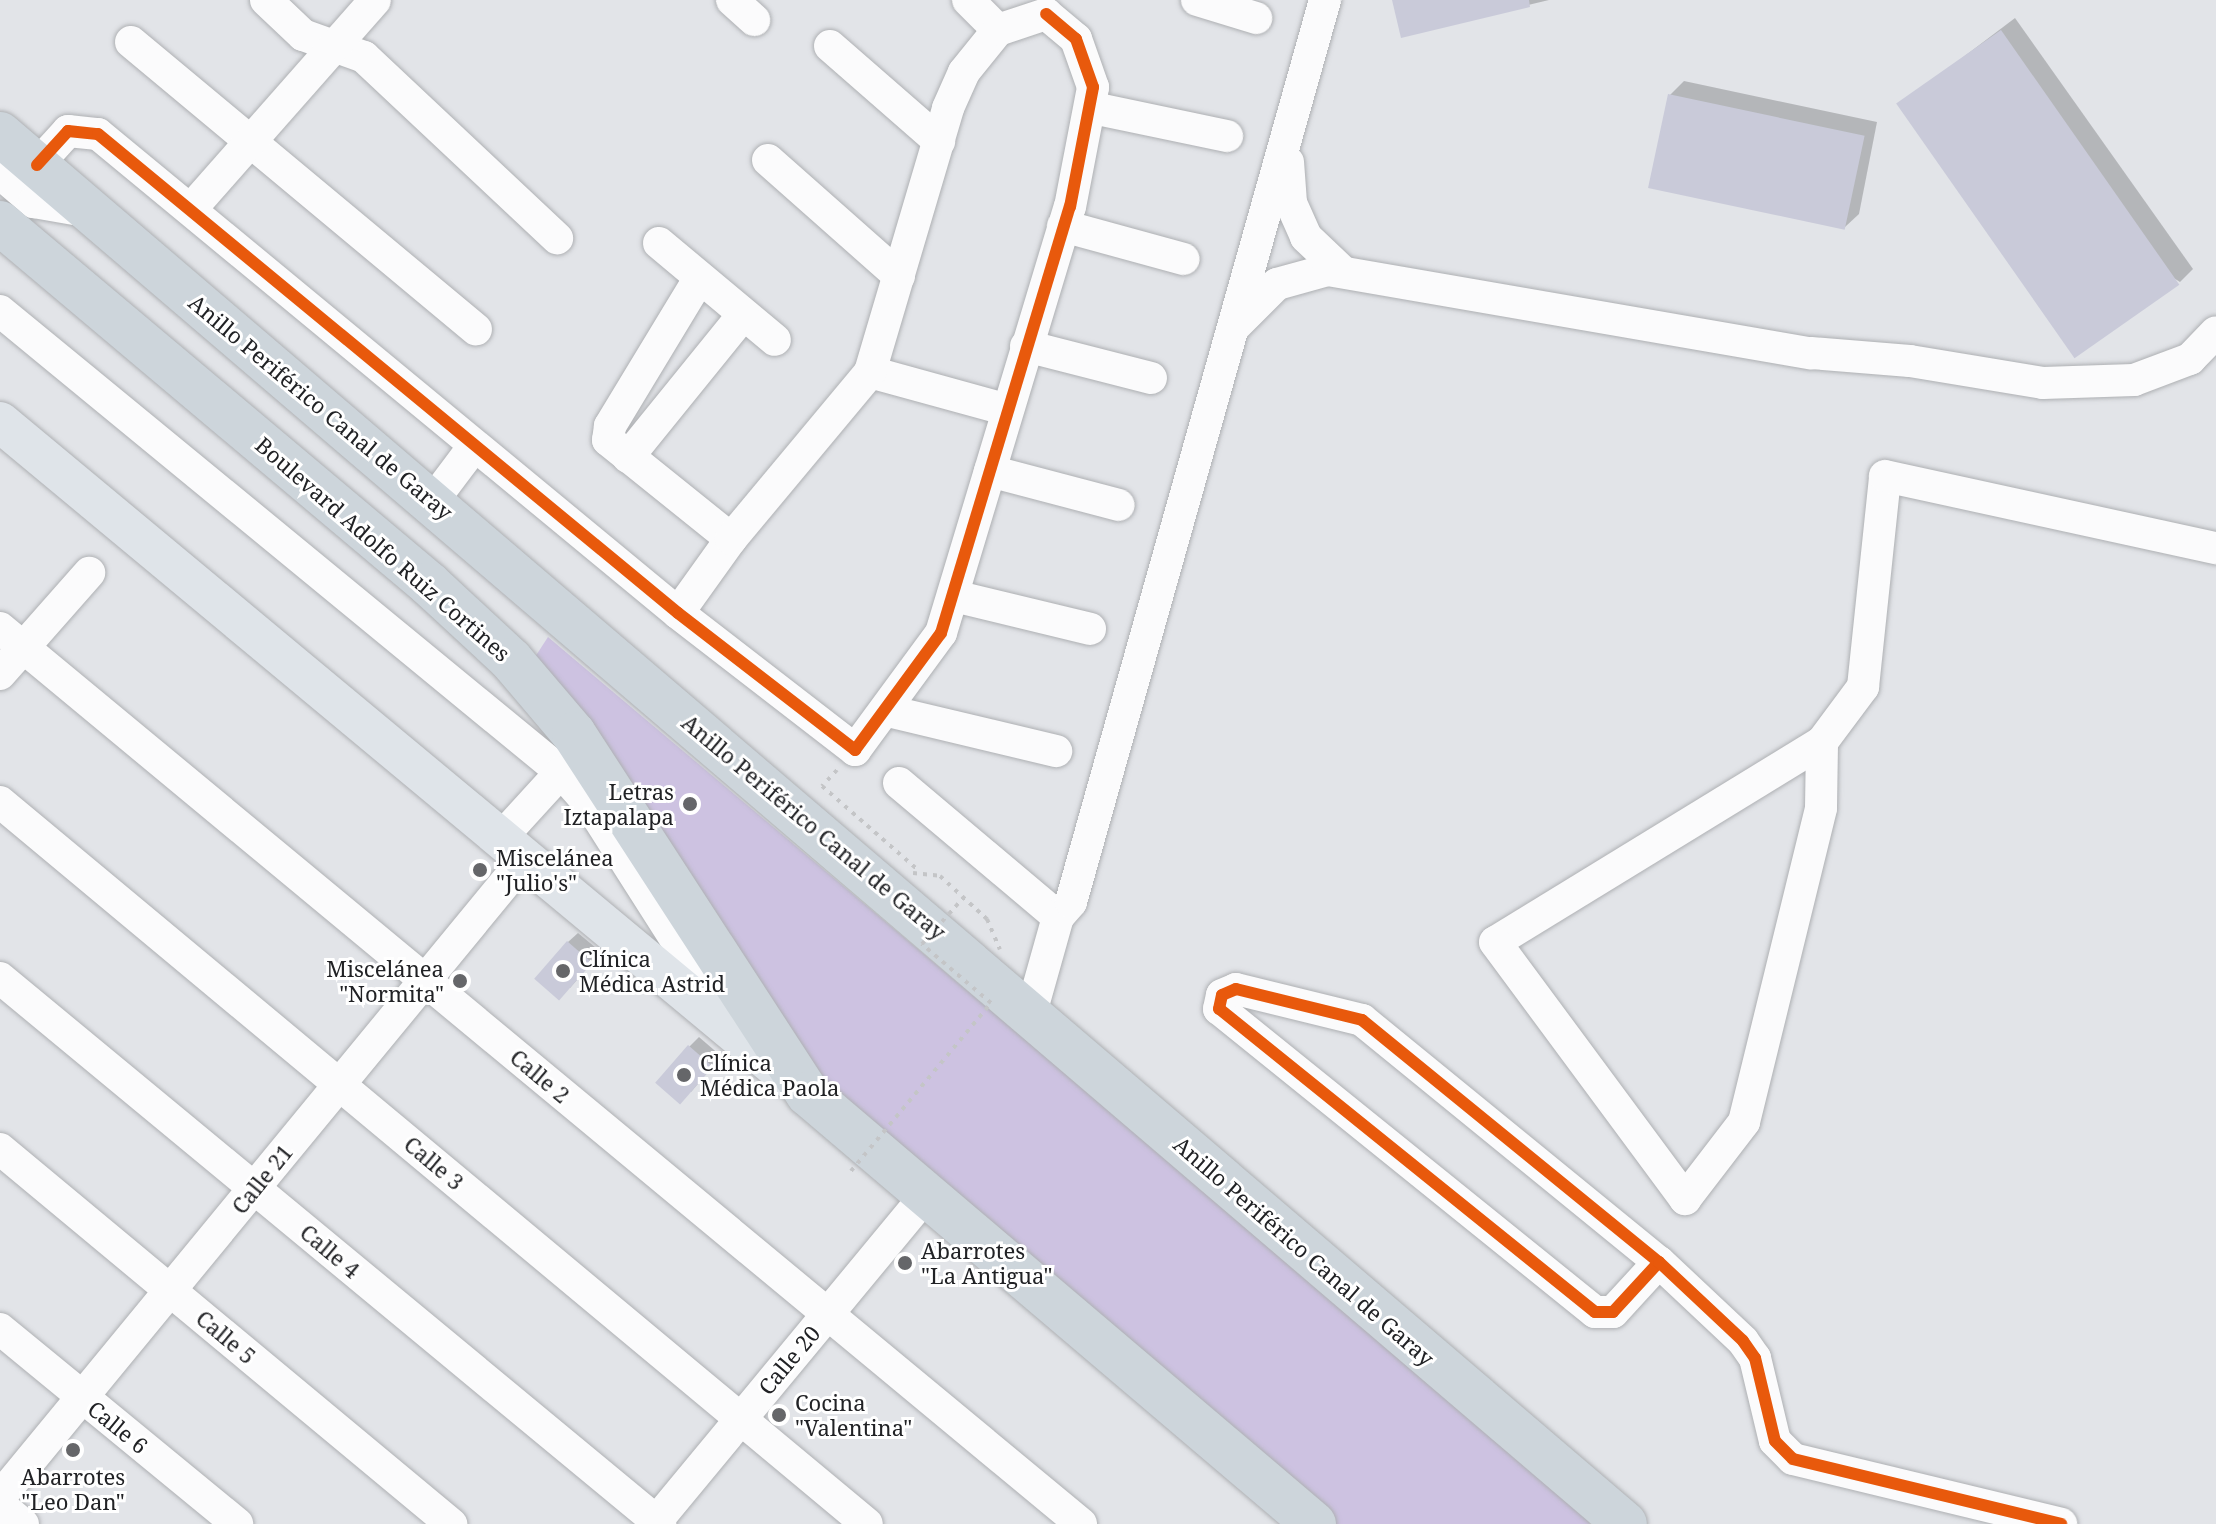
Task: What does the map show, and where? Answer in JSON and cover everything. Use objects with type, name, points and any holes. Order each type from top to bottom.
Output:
[{"type":"highway","name":"Anillo Periférico Canal de Garay","points":[[0,134],[18,169],[91,212],[1625,1524]]},
{"type":"highway","name":"Boulevard Adolfo Ruiz Cortines","points":[[0,223],[429,584],[511,660],[574,734],[808,1094]]},
{"type":"highway","points":[[808,1094],[1314,1524]]},
{"type":"main road","points":[[0,422],[808,1094]]},
{"type":"street","points":[[266,0],[303,35],[364,57],[557,238]]},
{"type":"street","points":[[191,209],[332,44],[375,0]]},
{"type":"street","points":[[968,0],[998,30]]},
{"type":"street","points":[[1197,0],[1256,18]]},
{"type":"street","points":[[1031,1013],[1058,917],[1071,902],[1325,0]]},
{"type":"street","points":[[18,169],[68,131],[82,128],[98,134],[678,613],[855,750],[888,711],[941,633],[990,471],[1004,409],[1063,226],[1093,108],[1088,63],[1076,39],[1049,7],[998,30],[964,72],[939,141],[870,372],[731,539],[678,613]]},
{"type":"street","points":[[131,42],[476,329]]},
{"type":"street","points":[[830,46],[939,141]]},
{"type":"street","points":[[1093,108],[1227,136]]},
{"type":"street","points":[[1290,123],[1287,174],[1295,213],[1315,249],[1342,271]]},
{"type":"street","points":[[768,160],[899,276]]},
{"type":"street","points":[[1063,226],[1184,259]]},
{"type":"street","points":[[659,243],[775,340]]},
{"type":"street","points":[[1230,339],[1247,310],[1277,284],[1314,271],[1342,271],[1811,353],[1910,361],[2043,383],[2134,380],[2190,359],[2216,332]]},
{"type":"street","points":[[699,279],[610,426],[608,440],[731,539]]},
{"type":"street","points":[[0,311],[561,772],[590,805],[735,1031]]},
{"type":"street","points":[[628,457],[743,315]]},
{"type":"street","points":[[1026,346],[1151,378]]},
{"type":"street","points":[[870,372],[1004,409]]},
{"type":"street","points":[[432,502],[474,446]]},
{"type":"street","points":[[990,471],[1119,505]]},
{"type":"street","points":[[1822,742],[1821,808],[1744,1122],[1685,1199],[1495,942],[1822,742],[1863,687],[1885,476],[2216,548]]},
{"type":"street","points":[[0,674],[11,637],[89,573]]},
{"type":"street","points":[[954,596],[1090,629]]},
{"type":"street","name":"Calle 2","points":[[11,637],[1081,1524]]},
{"type":"street","points":[[888,711],[1056,751]]},
{"type":"street","name":"Calle 21","points":[[0,1497],[425,980],[561,772]]},
{"type":"street","points":[[899,783],[1058,917]]},
{"type":"street","name":"Calle 3","points":[[0,802],[867,1524]]},
{"type":"street","name":"Calle 4","points":[[0,978],[657,1523]]},
{"type":"street","points":[[1659,1262],[1613,1312],[1595,1312],[1219,1009],[1222,995],[1236,989],[1362,1020],[1659,1262],[1755,1358],[1775,1441],[1786,1454],[2061,1524]]},
{"type":"street","name":"Calle 5","points":[[0,1149],[451,1524]]},
{"type":"street","name":"Calle 20","points":[[657,1523],[925,1196]]},
{"type":"street","name":"Calle 6","points":[[0,1329],[237,1524]]},
{"type":"street","points":[[0,1505],[23,1524]]},
{"type":"path","points":[[855,750],[822,786],[918,870]]},
{"type":"path","points":[[940,876],[987,919]]},
{"type":"path","points":[[851,1171],[991,1003],[922,944],[964,897]]},
{"type":"shaded area","points":[[548,637],[1584,1511],[1590,1524],[1326,1524],[794,1093],[535,657]]},
{"type":"building","points":[[1392,0],[1529,0],[1530,7],[1401,38]]},
{"type":"building","points":[[2001,30],[2179,285],[2075,358],[1896,103]]},
{"type":"building","points":[[1668,94],[1865,136],[1845,230],[1648,188]]},
{"type":"building","name":"Clínica Médica Astrid","points":[[567,941],[592,963],[559,1000],[534,979]]},
{"type":"building","name":"Clínica Médica Paola","points":[[688,1045],[713,1067],[680,1104],[655,1083]]},
{"type":"cycle path","points":[[37,165],[68,131],[98,134],[678,613],[855,750],[941,633],[1070,207],[1093,87],[1076,39],[1046,14]]},
{"type":"cycle path","points":[[1659,1262],[1613,1312],[1595,1312],[1219,1009],[1222,995],[1236,989],[1362,1020],[1659,1262],[1743,1341],[1755,1358],[1775,1441],[1793,1459],[2061,1524]]},
{"type":"place","name":"Letras Iztapalapa","points":[[690,804]]},
{"type":"place","name":"Miscelánea \"Julio's\"","points":[[480,870]]},
{"type":"place","name":"Clínica Médica Astrid","points":[[563,971]]},
{"type":"place","name":"Miscelánea \"Normita\"","points":[[460,981]]},
{"type":"place","name":"Clínica Médica Paola","points":[[684,1075]]},
{"type":"place","name":"Abarrotes \"La Antigua\"","points":[[905,1263]]},
{"type":"place","name":"Cocina \"Valentina\"","points":[[779,1415]]},
{"type":"place","name":"Abarrotes \"Leo Dan\"","points":[[73,1450]]}]
